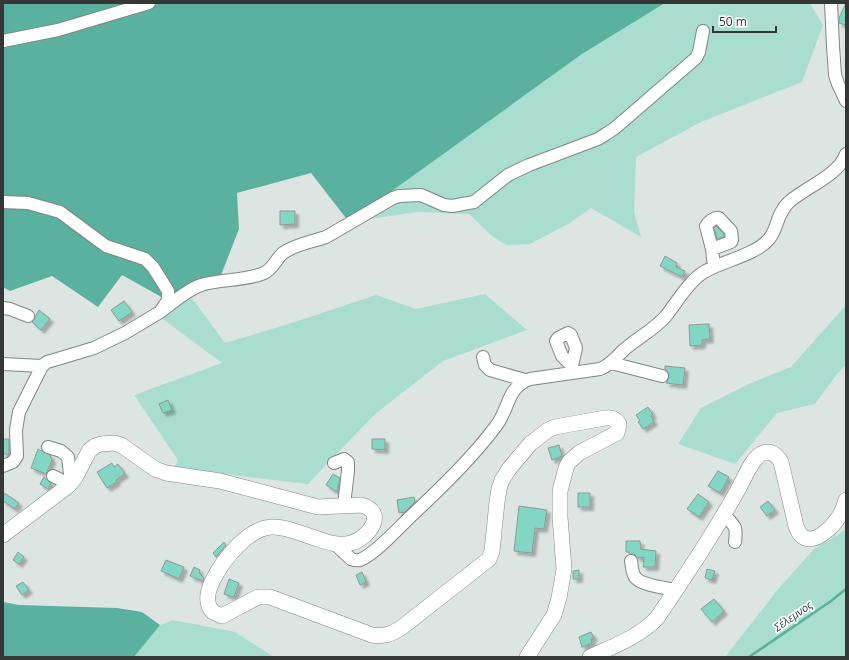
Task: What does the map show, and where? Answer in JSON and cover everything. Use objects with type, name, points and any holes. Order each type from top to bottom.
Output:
[{"type":"main road","points":[[3,535],[70,484],[89,451],[95,446],[101,444],[114,443],[121,445],[155,468],[166,473],[220,482],[318,507],[344,505],[367,506],[372,510],[374,522],[369,532],[355,542],[342,545],[335,544],[280,527],[264,529],[252,535],[238,546],[222,564],[213,581],[207,600],[208,606],[218,616],[222,616],[258,598],[270,597],[372,635],[380,636],[392,634],[489,559],[492,551],[497,502],[502,480],[509,468],[533,441],[543,433],[555,427],[605,418],[614,419],[619,424],[617,433],[579,454],[566,468],[560,491],[560,517],[564,569],[559,598],[554,615],[527,657]]},
{"type":"main road","points":[[590,657],[631,638],[650,625],[657,618],[724,515],[758,456],[766,452],[775,454],[779,458],[796,526],[801,536],[805,538],[816,537],[825,532],[841,514],[846,500]]},
{"type":"street","points":[[3,41],[58,30],[149,3]]},
{"type":"street","points":[[831,3],[836,75],[838,84],[846,101]]},
{"type":"street","points":[[3,466],[13,462],[17,456],[16,430],[19,412],[42,366],[47,362],[94,348],[125,333],[198,287],[241,279],[266,272],[287,251],[304,242],[326,237],[393,198],[399,196],[422,195],[448,206],[456,206],[478,200],[508,175],[529,165],[598,139],[615,128],[696,58],[699,52],[703,31]]},
{"type":"street","points":[[335,544],[351,559],[358,561],[367,556],[384,542],[462,467],[496,426],[515,388],[525,380],[573,370],[600,370],[611,363],[628,347],[659,324],[692,283],[704,272],[763,244],[772,235],[779,216],[786,205],[796,196],[836,170],[846,154]]},
{"type":"street","points":[[3,202],[28,203],[55,210],[106,246],[145,259],[154,267],[168,291],[168,300],[160,312]]},
{"type":"street","points":[[712,249],[714,267]]},
{"type":"street","points":[[3,308],[14,310],[28,316]]},
{"type":"street","points":[[483,357],[485,365],[490,370],[525,380]]},
{"type":"street","points":[[611,363],[662,376]]},
{"type":"street","points":[[3,364],[42,366]]},
{"type":"street","points":[[48,447],[61,451],[68,457],[70,484],[53,476]]},
{"type":"street","points":[[334,463],[344,459],[348,462],[344,505]]},
{"type":"street","points":[[724,515],[736,527],[735,542]]},
{"type":"street","points":[[631,561],[634,574],[637,579],[645,583],[675,590]]},
{"type":"green space","points":[[3,3],[665,3],[582,54],[349,222],[311,173],[237,193],[239,229],[216,288],[165,299],[122,275],[98,307],[52,276],[10,291],[3,287]]},
{"type":"green space","points":[[665,3],[810,3],[823,25],[802,82],[701,122],[636,157],[634,212],[641,237],[591,208],[570,223],[530,244],[506,245],[492,236],[469,214],[418,212],[349,222],[582,54]]},
{"type":"green space","points":[[189,294],[225,343],[376,295],[416,309],[485,294],[527,330],[443,361],[375,414],[308,484],[174,468],[178,460],[134,395],[222,363],[160,317]]},
{"type":"green space","points":[[846,305],[846,365],[837,374],[815,404],[777,413],[735,464],[678,444],[701,408],[751,383],[791,367]]},
{"type":"green space","points":[[846,529],[846,657],[725,657],[779,588],[815,548]]},
{"type":"green space","points":[[3,602],[19,605],[117,608],[142,612],[160,625],[134,657],[3,657]]},
{"type":"green space","points":[[173,620],[235,632],[274,657],[134,657],[160,625]]},
{"type":"building","points":[[846,3],[846,25],[839,23],[839,18]]},
{"type":"building","points":[[280,211],[295,211],[295,224],[280,225]]},
{"type":"building","points":[[716,226],[724,234],[724,237],[717,239],[714,228]]},
{"type":"building","points":[[665,256],[677,263],[676,267],[685,271],[682,277],[660,266]]},
{"type":"building","points":[[124,301],[132,312],[119,321],[111,310]]},
{"type":"building","points":[[39,310],[50,319],[41,330],[32,322]]},
{"type":"building","points":[[709,324],[710,339],[702,340],[702,345],[690,346],[689,325]]},
{"type":"building","points":[[665,366],[685,368],[683,385],[666,383],[669,378],[669,374],[665,369]]},
{"type":"building","points":[[168,400],[172,410],[163,413],[159,404]]},
{"type":"building","points":[[648,407],[653,415],[651,416],[654,422],[643,429],[638,422],[640,421],[636,415]]},
{"type":"building","points":[[3,439],[9,439],[9,454],[3,454]]},
{"type":"building","points":[[372,439],[385,439],[385,450],[372,449]]},
{"type":"building","points":[[559,445],[562,456],[552,460],[548,448]]},
{"type":"building","points":[[38,449],[50,455],[52,460],[46,474],[31,468]]},
{"type":"building","points":[[112,463],[114,467],[118,464],[125,474],[116,480],[117,482],[107,488],[97,472]]},
{"type":"building","points":[[718,471],[729,477],[720,493],[708,486]]},
{"type":"building","points":[[333,474],[340,478],[337,492],[326,485]]},
{"type":"building","points":[[44,477],[51,483],[48,489],[40,484]]},
{"type":"building","points":[[3,492],[19,503],[15,509],[3,501]]},
{"type":"building","points":[[578,493],[590,493],[590,507],[578,507]]},
{"type":"building","points":[[698,494],[709,502],[699,517],[687,509]]},
{"type":"building","points":[[414,497],[415,502],[405,512],[399,513],[397,500]]},
{"type":"building","points":[[768,501],[775,510],[767,516],[760,507]]},
{"type":"building","points":[[519,506],[547,510],[544,529],[535,528],[532,553],[514,551]]},
{"type":"building","points":[[626,541],[640,541],[641,549],[656,551],[655,567],[643,567],[644,557],[638,558],[634,554],[626,552]]},
{"type":"building","points":[[224,542],[226,545],[216,557],[213,553]]},
{"type":"building","points":[[18,552],[24,557],[19,564],[13,560]]},
{"type":"building","points":[[166,560],[184,567],[179,579],[161,571]]},
{"type":"building","points":[[194,567],[200,570],[199,573],[204,578],[203,581],[190,576]]},
{"type":"building","points":[[707,569],[715,571],[712,580],[705,578]]},
{"type":"building","points":[[579,570],[579,579],[573,579],[573,571]]},
{"type":"building","points":[[362,572],[366,582],[360,585],[356,575]]},
{"type":"building","points":[[229,579],[239,583],[234,597],[224,594]]},
{"type":"building","points":[[23,582],[29,590],[22,595],[16,586]]},
{"type":"building","points":[[714,599],[724,611],[712,622],[701,609]]},
{"type":"building","points":[[591,632],[594,638],[591,639],[592,643],[582,647],[579,637]]},
{"type":"waterway","name":"Σέλεμνος","points":[[749,657],[831,601],[846,589]]},
{"type":"waterway","name":"Σέλεμνος","points":[[3,654],[26,657]]}]
